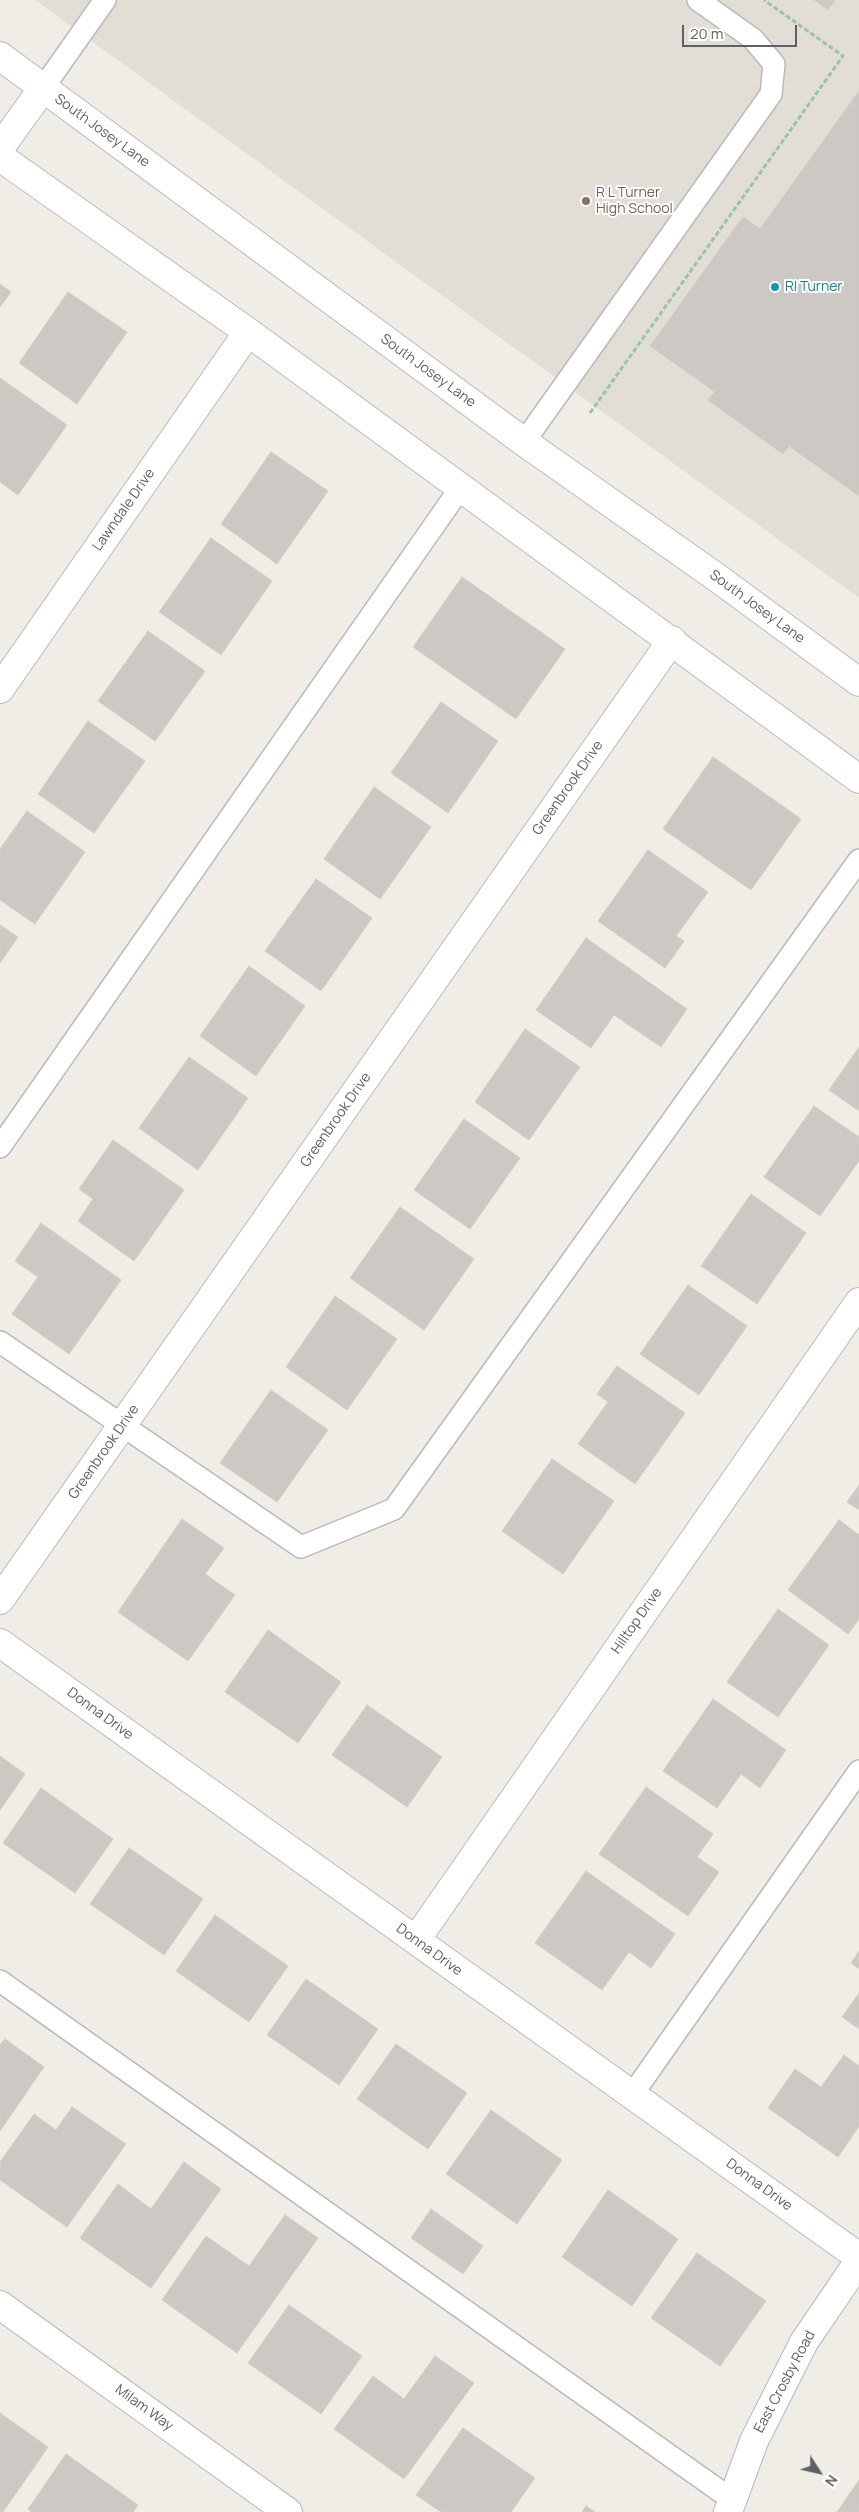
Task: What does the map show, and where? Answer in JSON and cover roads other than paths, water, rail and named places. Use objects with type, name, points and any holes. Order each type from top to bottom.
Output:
[{"type":"street","name":"South Josey Lane","points":[[0,56],[524,442],[716,577],[859,682]]},
{"type":"street","points":[[0,148],[43,88]]},
{"type":"street","points":[[0,157],[248,332],[672,640],[859,779]]},
{"type":"street","name":"Lawndale Drive","points":[[0,689],[248,332]]},
{"type":"street","name":"Greenbrook Drive","points":[[0,1600],[672,640]]},
{"type":"street","name":"Hilltop Drive","points":[[416,1940],[859,1302]]},
{"type":"street","name":"Donna Drive","points":[[0,1643],[859,2257]]},
{"type":"street","name":"East Crosby Road","points":[[729,2506],[754,2441],[804,2342],[859,2261]]},
{"type":"street","name":"Milam Way","points":[[0,2305],[288,2512]]},
{"type":"lane","points":[[43,88],[105,0]]},
{"type":"lane","points":[[524,442],[771,94],[774,64],[754,39],[698,0]]},
{"type":"lane","points":[[0,1147],[461,487]]},
{"type":"lane","points":[[0,1342],[302,1546],[394,1509],[859,860]]},
{"type":"lane","points":[[632,2095],[859,1771]]},
{"type":"lane","points":[[0,1981],[729,2506]]},
{"type":"place","name":"R L Turner High School","points":[[586,201]]},
{"type":"place","name":"Rl Turner","points":[[775,287]]}]
